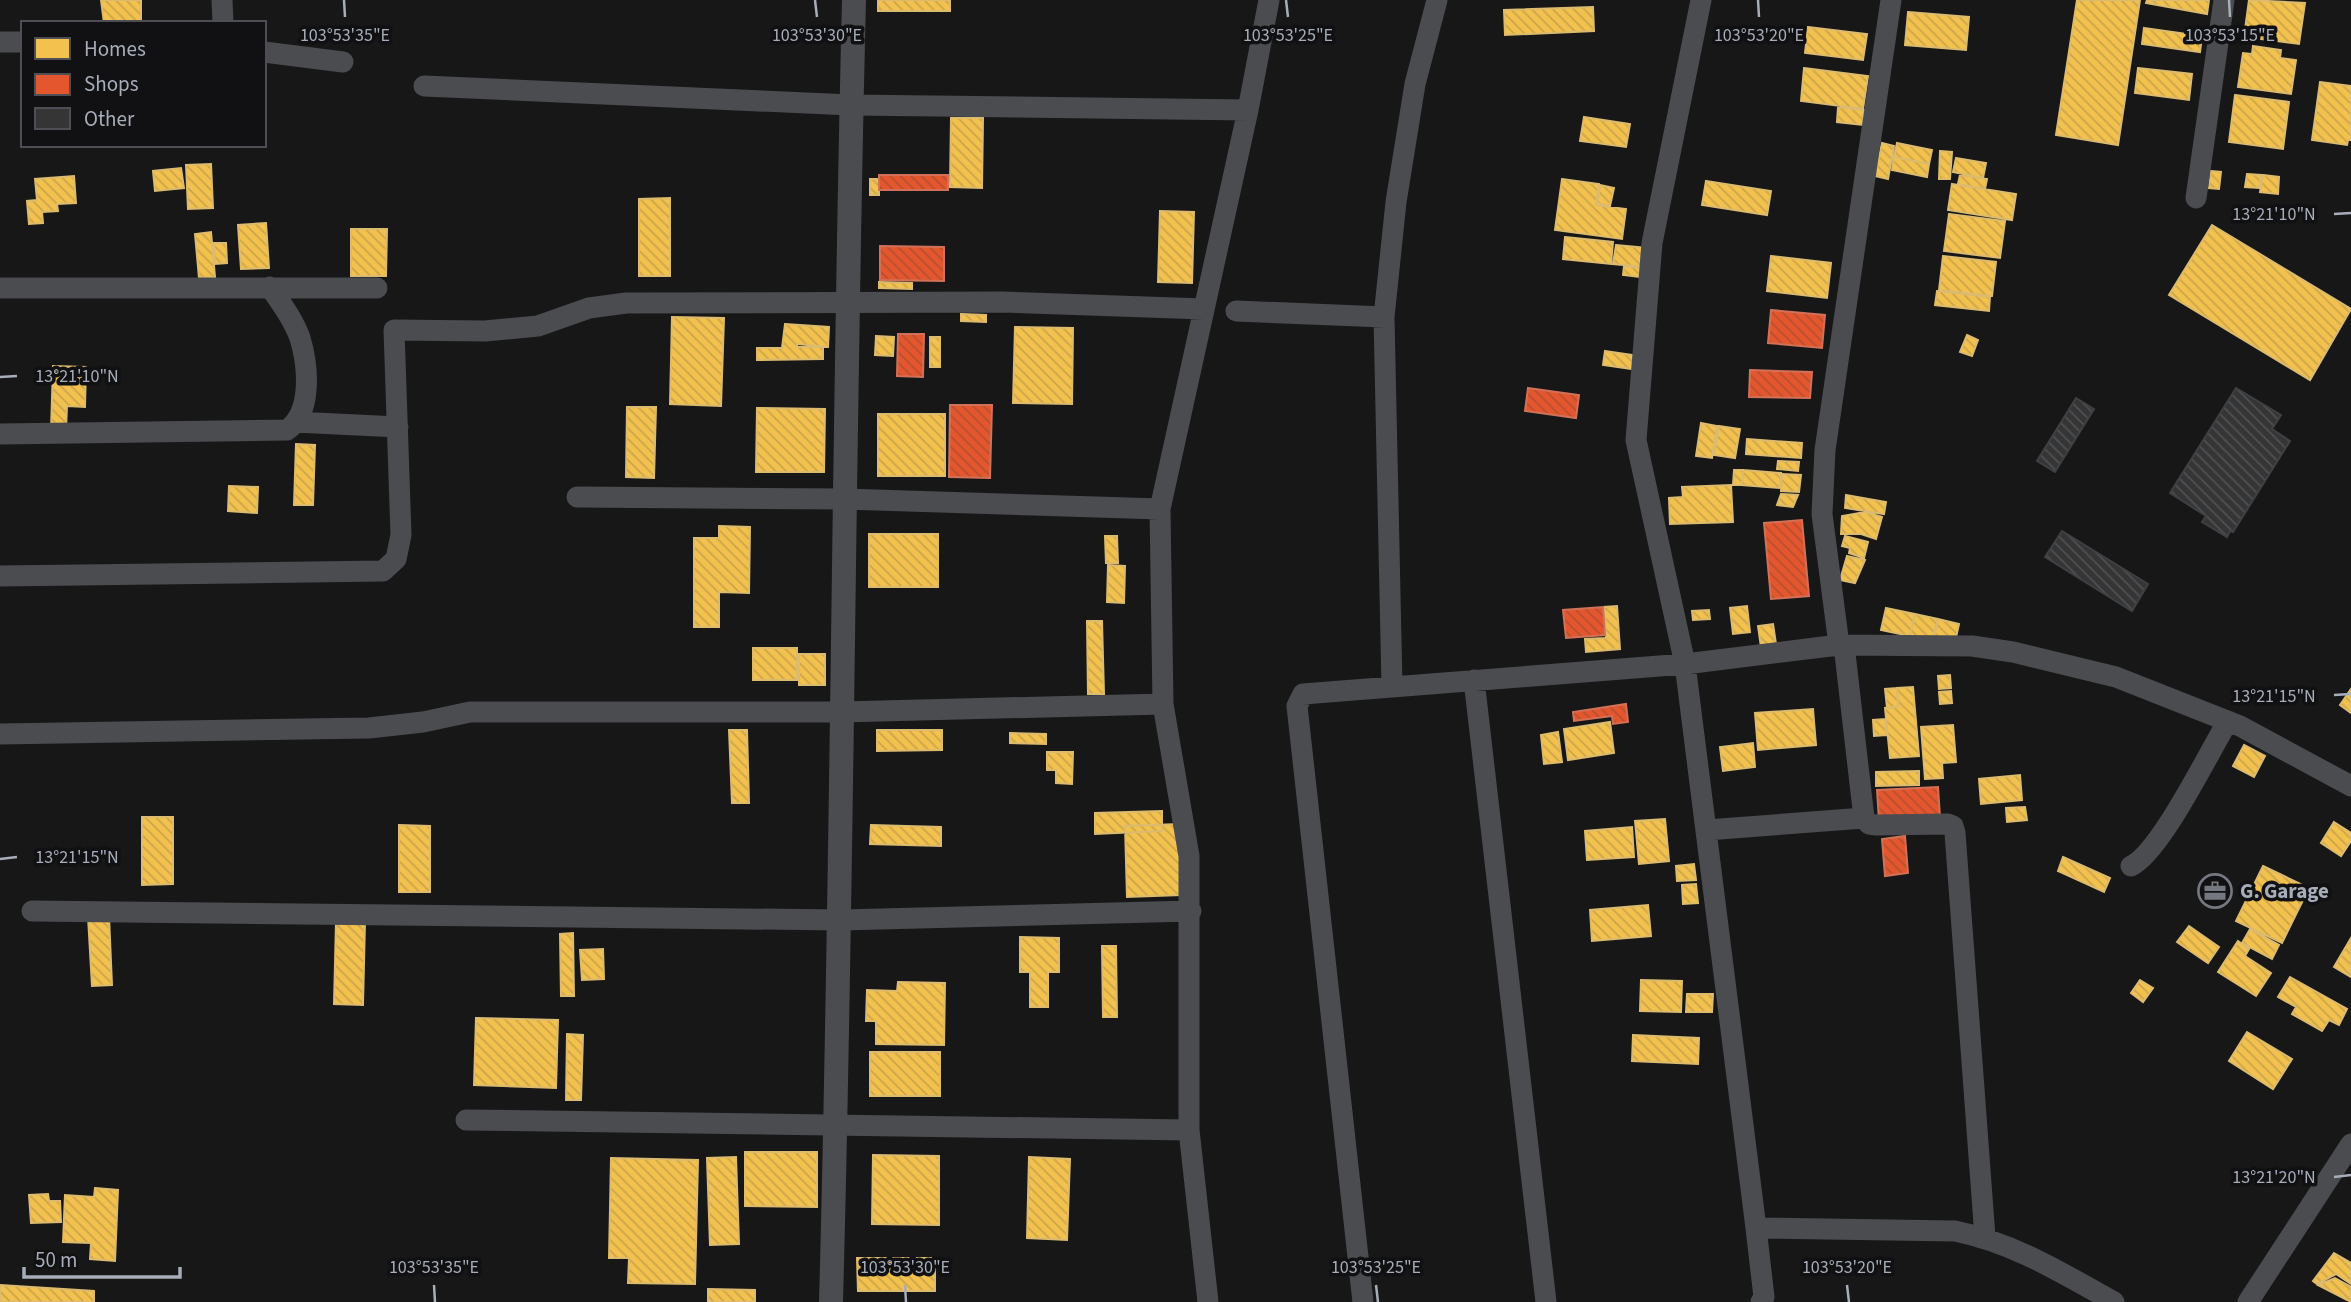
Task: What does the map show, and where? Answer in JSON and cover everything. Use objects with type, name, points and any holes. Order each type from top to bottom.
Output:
[{"type":"street","points":[[222,0],[223,21]]},
{"type":"street","points":[[831,1302],[841,920],[845,302],[854,0]]},
{"type":"street","points":[[1208,1302],[1189,1130],[1189,856],[1163,704],[1160,509],[1248,110],[1269,0]]},
{"type":"street","points":[[1392,686],[1384,317],[1396,202],[1415,84],[1437,0]]},
{"type":"street","points":[[1700,0],[1652,243],[1636,440],[1685,664],[1756,1228],[1764,1297],[1761,1302]]},
{"type":"street","points":[[1891,0],[1825,450],[1822,514],[1864,818],[1869,824],[1876,825],[1953,826],[1985,1237]]},
{"type":"street","points":[[2196,198],[2224,0]]},
{"type":"street","points":[[0,42],[21,42]]},
{"type":"street","points":[[266,52],[343,62]]},
{"type":"street","points":[[424,86],[851,105],[1248,110]]},
{"type":"street","points":[[0,434],[287,429],[295,422],[305,398],[300,339],[288,312],[270,287]]},
{"type":"street","points":[[0,288],[377,288]]},
{"type":"street","points":[[0,576],[383,571],[396,559],[401,535],[394,330],[485,331],[538,326],[590,308],[626,303],[1003,302],[1203,309]]},
{"type":"street","points":[[1236,311],[1384,317]]},
{"type":"street","points":[[295,422],[398,427]]},
{"type":"street","points":[[577,496],[844,499],[1160,509]]},
{"type":"street","points":[[1363,1302],[1297,706],[1303,694],[1685,664],[1842,645],[1929,644],[2013,652],[2116,677],[2228,721],[2351,786]]},
{"type":"street","points":[[1474,680],[1546,1302]]},
{"type":"street","points":[[0,734],[369,728],[423,722],[470,712],[841,712],[1163,704]]},
{"type":"street","points":[[2131,866],[2140,862],[2160,838],[2228,721]]},
{"type":"street","points":[[1707,830],[1864,818]]},
{"type":"street","points":[[32,912],[841,920],[1191,911]]},
{"type":"street","points":[[466,1120],[836,1123],[1189,1130]]},
{"type":"street","points":[[2248,1302],[2351,1144]]},
{"type":"street","points":[[1756,1228],[1955,1231],[1985,1237],[2017,1248],[2114,1302]]},
{"type":"building: Homes","points":[[101,0],[141,0],[141,21],[104,21]]},
{"type":"building: Homes","points":[[878,0],[950,0],[950,11],[878,11]]},
{"type":"building: Homes","points":[[2077,0],[2140,0],[2118,145],[2056,135]]},
{"type":"building: Homes","points":[[2147,0],[2209,0],[2207,14],[2146,3]]},
{"type":"building: Homes","points":[[2249,0],[2305,3],[2299,44],[2244,37]]},
{"type":"building: Homes","points":[[1593,7],[1594,31],[1505,35],[1504,10]]},
{"type":"building: Homes","points":[[1908,12],[1969,17],[1966,50],[1905,45]]},
{"type":"building: Homes","points":[[1808,27],[1867,34],[1863,60],[1805,53]]},
{"type":"building: Homes","points":[[2144,28],[2202,36],[2200,52],[2142,44]]},
{"type":"building: Homes","points":[[2253,46],[2281,50],[2280,58],[2296,60],[2291,94],[2238,87],[2243,53],[2252,54]]},
{"type":"building: Homes","points":[[1804,68],[1868,76],[1863,109],[1801,101]]},
{"type":"building: Homes","points":[[2138,68],[2192,74],[2189,100],[2135,93]]},
{"type":"building: Homes","points":[[2320,82],[2351,86],[2351,140],[2348,140],[2347,145],[2312,140]]},
{"type":"building: Homes","points":[[2235,95],[2289,102],[2283,149],[2229,142]]},
{"type":"building: Homes","points":[[1838,107],[1864,110],[1863,125],[1837,122]]},
{"type":"building: Homes","points":[[1584,117],[1630,124],[1626,147],[1580,141]]},
{"type":"building: Homes","points":[[951,118],[983,118],[982,188],[950,187]]},
{"type":"building: Homes","points":[[1882,143],[1894,146],[1888,179],[1875,176]]},
{"type":"building: Homes","points":[[1897,143],[1932,150],[1929,164],[1894,157]]},
{"type":"building: Homes","points":[[1940,151],[1952,152],[1950,179],[1939,179]]},
{"type":"building: Homes","points":[[1894,157],[1929,164],[1927,177],[1892,170]]},
{"type":"building: Homes","points":[[1956,158],[1986,163],[1983,178],[1953,172]]},
{"type":"building: Homes","points":[[211,164],[213,208],[188,209],[186,165]]},
{"type":"building: Homes","points":[[181,168],[184,188],[155,191],[153,171]]},
{"type":"building: Homes","points":[[2211,171],[2221,172],[2219,189],[2209,188]]},
{"type":"building: Homes","points":[[2247,174],[2261,175],[2259,188],[2245,187]]},
{"type":"building: Homes","points":[[1960,175],[1987,179],[1985,189],[1958,184]]},
{"type":"building: Homes","points":[[2263,175],[2279,177],[2278,194],[2260,192]]},
{"type":"building: Homes","points":[[74,176],[76,203],[57,204],[58,211],[42,212],[43,223],[29,224],[27,201],[37,200],[35,179]]},
{"type":"building: Homes","points":[[870,179],[879,179],[879,195],[870,195]]},
{"type":"building: Homes","points":[[1562,179],[1599,184],[1596,205],[1626,209],[1622,239],[1555,230]]},
{"type":"building: Homes","points":[[1706,181],[1771,191],[1767,215],[1702,205]]},
{"type":"building: Homes","points":[[1952,184],[2016,194],[2012,220],[1948,210]]},
{"type":"building: Homes","points":[[1600,185],[1614,188],[1610,206],[1597,203]]},
{"type":"building: Homes","points":[[670,198],[670,276],[639,276],[639,199]]},
{"type":"building: Homes","points":[[1160,211],[1194,212],[1192,283],[1158,282]]},
{"type":"building: Homes","points":[[1949,214],[2005,221],[2000,258],[1944,251]]},
{"type":"building: Homes","points":[[266,223],[269,268],[241,269],[238,225]]},
{"type":"building: Homes","points":[[2212,225],[2351,309],[2310,380],[2169,295]]},
{"type":"building: Homes","points":[[351,229],[387,229],[386,276],[351,276]]},
{"type":"building: Homes","points":[[211,232],[215,277],[199,278],[195,234]]},
{"type":"building: Homes","points":[[1565,237],[1613,242],[1611,264],[1563,259]]},
{"type":"building: Homes","points":[[214,243],[226,243],[227,263],[215,264]]},
{"type":"building: Homes","points":[[1616,245],[1647,248],[1645,267],[1613,264]]},
{"type":"building: Homes","points":[[1771,256],[1831,263],[1827,298],[1767,291]]},
{"type":"building: Homes","points":[[1943,256],[1996,262],[1992,296],[1939,290]]},
{"type":"building: Homes","points":[[1624,266],[1640,268],[1639,277],[1623,275]]},
{"type":"building: Homes","points":[[879,282],[912,283],[912,289],[879,288]]},
{"type":"building: Homes","points":[[1937,291],[1990,297],[1989,311],[1935,305]]},
{"type":"building: Homes","points":[[961,314],[986,315],[986,322],[961,321]]},
{"type":"building: Homes","points":[[672,317],[724,318],[721,406],[670,404]]},
{"type":"building: Homes","points":[[785,324],[829,327],[828,347],[797,344],[797,347],[823,347],[823,359],[757,360],[757,348],[782,348]]},
{"type":"building: Homes","points":[[1015,327],[1073,328],[1072,404],[1013,403]]},
{"type":"building: Homes","points":[[1967,335],[1978,340],[1972,356],[1960,352]]},
{"type":"building: Homes","points":[[876,336],[894,337],[893,356],[875,355]]},
{"type":"building: Homes","points":[[930,337],[940,337],[940,367],[930,367]]},
{"type":"building: Homes","points":[[1605,351],[1633,355],[1632,369],[1603,365]]},
{"type":"building: Homes","points":[[53,366],[86,367],[85,407],[67,406],[66,430],[51,430]]},
{"type":"building: Homes","points":[[627,407],[656,407],[654,478],[626,477]]},
{"type":"building: Homes","points":[[757,408],[825,409],[824,472],[756,472]]},
{"type":"building: Homes","points":[[878,414],[945,414],[945,476],[878,476]]},
{"type":"building: Homes","points":[[1701,423],[1717,426],[1712,458],[1696,456]]},
{"type":"building: Homes","points":[[1719,426],[1740,429],[1735,458],[1714,455]]},
{"type":"building: Homes","points":[[1747,439],[1802,443],[1801,458],[1746,454]]},
{"type":"building: Homes","points":[[296,444],[315,445],[313,505],[294,505]]},
{"type":"building: Homes","points":[[1778,461],[1799,462],[1798,471],[1777,469]]},
{"type":"building: Homes","points":[[1734,470],[1743,470],[1742,485],[1733,485]]},
{"type":"building: Homes","points":[[1743,470],[1781,473],[1780,488],[1742,485]]},
{"type":"building: Homes","points":[[1782,474],[1801,475],[1799,492],[1781,491]]},
{"type":"building: Homes","points":[[1731,485],[1733,522],[1670,524],[1669,498],[1683,497],[1682,487]]},
{"type":"building: Homes","points":[[229,486],[258,487],[257,513],[228,511]]},
{"type":"building: Homes","points":[[1781,494],[1798,495],[1793,507],[1777,505]]},
{"type":"building: Homes","points":[[1846,495],[1886,502],[1884,514],[1845,508]]},
{"type":"building: Homes","points":[[1865,512],[1882,517],[1876,539],[1861,534],[1841,534],[1842,516]]},
{"type":"building: Homes","points":[[719,526],[750,527],[749,593],[719,592],[719,627],[694,627],[694,538],[719,538]]},
{"type":"building: Homes","points":[[869,534],[938,534],[938,587],[869,587]]},
{"type":"building: Homes","points":[[1105,536],[1117,536],[1118,563],[1106,563]]},
{"type":"building: Homes","points":[[1845,536],[1868,542],[1864,558],[1849,553],[1850,548],[1842,546]]},
{"type":"building: Homes","points":[[1847,556],[1865,560],[1855,583],[1840,580]]},
{"type":"building: Homes","points":[[1108,565],[1125,566],[1124,603],[1107,602]]},
{"type":"building: Homes","points":[[1617,606],[1620,649],[1586,652],[1585,639],[1606,638],[1604,607]]},
{"type":"building: Homes","points":[[1747,606],[1750,632],[1733,634],[1730,608]]},
{"type":"building: Homes","points":[[1886,608],[1915,614],[1910,636],[1881,630]]},
{"type":"building: Homes","points":[[1709,610],[1710,619],[1693,620],[1692,611]]},
{"type":"building: Homes","points":[[1915,614],[1938,619],[1931,642],[1910,636]]},
{"type":"building: Homes","points":[[1938,619],[1959,624],[1955,642],[1934,638]]},
{"type":"building: Homes","points":[[1087,621],[1102,621],[1104,694],[1088,694]]},
{"type":"building: Homes","points":[[1773,624],[1776,644],[1761,647],[1758,626]]},
{"type":"building: Homes","points":[[753,648],[797,648],[797,680],[753,680]]},
{"type":"building: Homes","points":[[799,654],[825,654],[825,685],[799,685]]},
{"type":"building: Homes","points":[[1950,675],[1951,688],[1939,689],[1938,676]]},
{"type":"building: Homes","points":[[1913,687],[1919,756],[1890,758],[1885,708],[1898,707],[1897,688]]},
{"type":"building: Homes","points":[[1897,688],[1898,707],[1887,708],[1885,689]]},
{"type":"building: Homes","points":[[2351,689],[2351,713],[2340,705]]},
{"type":"building: Homes","points":[[1951,691],[1952,703],[1940,704],[1939,692]]},
{"type":"building: Homes","points":[[1813,709],[1816,745],[1758,750],[1755,713]]},
{"type":"building: Homes","points":[[1885,719],[1886,735],[1874,736],[1873,720]]},
{"type":"building: Homes","points":[[1610,722],[1614,753],[1568,760],[1564,729]]},
{"type":"building: Homes","points":[[1953,725],[1956,762],[1942,763],[1943,778],[1925,779],[1921,727]]},
{"type":"building: Homes","points":[[729,730],[747,730],[749,803],[732,803]]},
{"type":"building: Homes","points":[[877,730],[942,730],[942,750],[877,751]]},
{"type":"building: Homes","points":[[1558,732],[1562,762],[1544,764],[1541,735]]},
{"type":"building: Homes","points":[[1010,733],[1046,734],[1046,744],[1010,743]]},
{"type":"building: Homes","points":[[1753,743],[1755,767],[1723,771],[1720,747]]},
{"type":"building: Homes","points":[[2244,745],[2265,756],[2254,777],[2233,766]]},
{"type":"building: Homes","points":[[1047,752],[1073,752],[1072,784],[1056,783],[1056,770],[1047,770]]},
{"type":"building: Homes","points":[[1919,771],[1919,785],[1876,786],[1876,772]]},
{"type":"building: Homes","points":[[2020,775],[2022,800],[1981,804],[1979,779]]},
{"type":"building: Homes","points":[[2025,807],[2027,820],[2007,822],[2006,808]]},
{"type":"building: Homes","points":[[1162,811],[1162,831],[1095,834],[1095,813]]},
{"type":"building: Homes","points":[[142,817],[173,817],[173,884],[142,885]]},
{"type":"building: Homes","points":[[1665,819],[1669,861],[1639,864],[1635,821]]},
{"type":"building: Homes","points":[[2334,822],[2351,833],[2351,841],[2341,856],[2321,843]]},
{"type":"building: Homes","points":[[1179,824],[1181,895],[1127,897],[1125,826]]},
{"type":"building: Homes","points":[[399,825],[430,826],[430,892],[399,892]]},
{"type":"building: Homes","points":[[871,825],[941,827],[941,846],[870,844]]},
{"type":"building: Homes","points":[[1632,827],[1634,857],[1587,860],[1585,831]]},
{"type":"building: Homes","points":[[2063,857],[2110,878],[2104,892],[2058,871]]},
{"type":"building: Homes","points":[[1694,864],[1696,880],[1677,881],[1676,866]]},
{"type":"building: Homes","points":[[2263,866],[2309,888],[2282,943],[2236,921]]},
{"type":"building: Homes","points":[[1696,884],[1698,903],[1683,904],[1682,885]]},
{"type":"building: Homes","points":[[1648,905],[1651,936],[1592,941],[1590,910]]},
{"type":"building: Homes","points":[[109,916],[112,985],[92,986],[88,917]]},
{"type":"building: Homes","points":[[336,922],[365,922],[363,1005],[334,1004]]},
{"type":"building: Homes","points":[[2189,926],[2219,947],[2208,963],[2177,942]]},
{"type":"building: Homes","points":[[2250,929],[2279,945],[2272,959],[2242,943]]},
{"type":"building: Homes","points":[[573,933],[574,996],[561,996],[560,934]]},
{"type":"building: Homes","points":[[1020,937],[1059,938],[1059,972],[1048,972],[1048,1007],[1030,1007],[1030,972],[1020,972]]},
{"type":"building: Homes","points":[[2351,938],[2351,977],[2334,967]]},
{"type":"building: Homes","points":[[2238,941],[2249,949],[2245,956],[2271,973],[2256,996],[2218,972]]},
{"type":"building: Homes","points":[[1102,946],[1116,946],[1117,1017],[1103,1017]]},
{"type":"building: Homes","points":[[603,949],[604,979],[582,980],[580,950]]},
{"type":"building: Homes","points":[[2290,977],[2347,1009],[2339,1025],[2329,1020],[2322,1031],[2292,1014],[2296,1007],[2278,997]]},
{"type":"building: Homes","points":[[1641,980],[1682,981],[1681,1012],[1640,1011]]},
{"type":"building: Homes","points":[[2140,980],[2153,988],[2143,1002],[2131,993]]},
{"type":"building: Homes","points":[[898,982],[945,983],[944,1045],[876,1044],[876,1021],[866,1021],[867,990],[897,991]]},
{"type":"building: Homes","points":[[1687,994],[1713,994],[1712,1012],[1686,1012]]},
{"type":"building: Homes","points":[[476,1018],[558,1020],[556,1088],[474,1085]]},
{"type":"building: Homes","points":[[2247,1032],[2292,1059],[2273,1089],[2229,1061]]},
{"type":"building: Homes","points":[[567,1034],[583,1035],[581,1100],[566,1100]]},
{"type":"building: Homes","points":[[1633,1035],[1699,1038],[1698,1064],[1632,1061]]},
{"type":"building: Homes","points":[[870,1052],[940,1052],[940,1096],[870,1096]]},
{"type":"building: Homes","points":[[745,1152],[817,1152],[817,1207],[745,1206]]},
{"type":"building: Homes","points":[[873,1155],[939,1156],[939,1225],[872,1224]]},
{"type":"building: Homes","points":[[736,1157],[739,1244],[710,1245],[707,1158]]},
{"type":"building: Homes","points":[[1029,1157],[1070,1159],[1067,1240],[1027,1238]]},
{"type":"building: Homes","points":[[611,1158],[698,1160],[695,1284],[628,1283],[629,1258],[609,1258]]},
{"type":"building: Homes","points":[[95,1188],[118,1190],[115,1261],[90,1259],[91,1243],[63,1242],[65,1195],[94,1197]]},
{"type":"building: Homes","points":[[48,1194],[49,1201],[60,1201],[61,1222],[31,1223],[29,1195]]},
{"type":"building: Homes","points":[[2334,1253],[2351,1263],[2351,1284],[2336,1274],[2317,1284],[2313,1281]]},
{"type":"building: Homes","points":[[857,1258],[935,1258],[935,1291],[858,1291]]},
{"type":"building: Homes","points":[[2335,1278],[2351,1287],[2351,1302],[2318,1285]]},
{"type":"building: Homes","points":[[0,1285],[94,1291],[94,1302],[0,1302]]},
{"type":"building: Homes","points":[[708,1289],[755,1290],[755,1302],[708,1302]]},
{"type":"building: Shops","points":[[879,175],[948,175],[948,190],[879,190]]},
{"type":"building: Shops","points":[[880,246],[944,247],[944,281],[880,280]]},
{"type":"building: Shops","points":[[1771,310],[1825,315],[1822,348],[1768,343]]},
{"type":"building: Shops","points":[[898,334],[924,334],[923,377],[897,376]]},
{"type":"building: Shops","points":[[1750,370],[1812,372],[1810,398],[1749,397]]},
{"type":"building: Shops","points":[[1528,388],[1579,395],[1576,418],[1525,411]]},
{"type":"building: Shops","points":[[950,405],[992,405],[990,478],[949,477]]},
{"type":"building: Shops","points":[[1802,520],[1809,596],[1771,599],[1764,523]]},
{"type":"building: Shops","points":[[1603,607],[1605,635],[1566,638],[1563,610]]},
{"type":"building: Shops","points":[[1626,704],[1628,722],[1613,724],[1612,716],[1574,721],[1573,712]]},
{"type":"building: Shops","points":[[1938,787],[1940,817],[1879,821],[1877,790]]},
{"type":"building: Shops","points":[[1905,836],[1908,873],[1885,876],[1882,839]]},
{"type":"building: Other","points":[[2236,388],[2281,415],[2272,429],[2290,441],[2233,532],[2230,531],[2227,537],[2202,522],[2206,516],[2170,493]]},
{"type":"building: Other","points":[[2076,398],[2094,409],[2055,472],[2037,461]]},
{"type":"building: Other","points":[[2062,531],[2148,584],[2132,611],[2045,557]]},
{"type":"place","name":"G. Garage","points":[[2215,891]]}]
